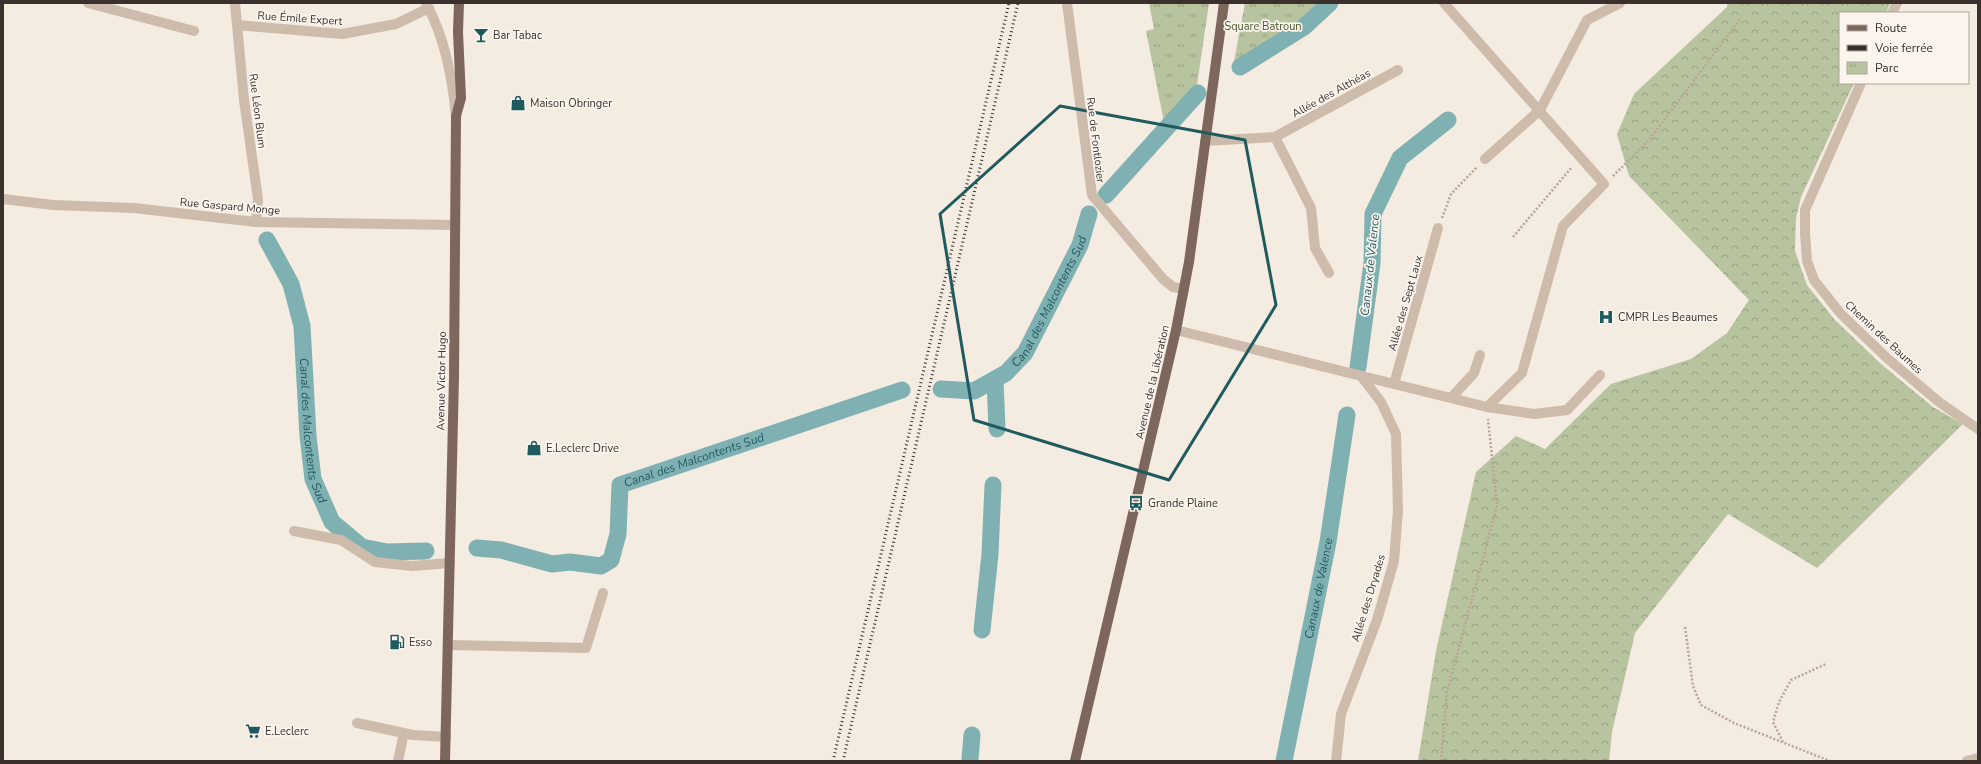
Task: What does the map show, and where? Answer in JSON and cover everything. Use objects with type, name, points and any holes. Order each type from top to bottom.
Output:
[{"type":"main road","name":"Avenue Victor Hugo","points":[[445,761],[450,563],[456,116],[461,98],[458,32],[459,3]]},
{"type":"main road","name":"Avenue de la Libération","points":[[1074,761],[1176,330],[1184,289],[1224,3]]},
{"type":"main road","points":[[1222,14],[1228,3]]},
{"type":"street","points":[[88,3],[194,31]]},
{"type":"street","name":"Rue Léon Blum","points":[[235,3],[244,100],[258,199],[256,222]]},
{"type":"street","name":"Rue de Fontlozier","points":[[1067,3],[1092,195],[1163,279],[1173,287],[1184,289]]},
{"type":"street","points":[[1444,3],[1604,184],[1563,226],[1522,373],[1487,407]]},
{"type":"street","points":[[1485,159],[1540,110],[1587,20],[1620,3]]},
{"type":"street","points":[[427,6],[437,27],[450,71],[456,116]]},
{"type":"street","name":"Rue Émile Expert","points":[[237,25],[342,34],[396,24],[427,6]]},
{"type":"street","name":"Allée des Althéas","points":[[1205,141],[1276,138],[1398,70]]},
{"type":"street","name":"Chemin des Baumes","points":[[1861,84],[1805,210],[1807,261],[1814,280],[1841,314],[1888,359],[1939,402],[1978,430]]},
{"type":"street","points":[[1276,138],[1311,208],[1315,248],[1329,273]]},
{"type":"street","name":"Rue Gaspard Monge","points":[[3,199],[53,205],[134,208],[256,222],[455,225]]},
{"type":"street","name":"Allée des Sept Laux","points":[[1394,384],[1438,228]]},
{"type":"street","points":[[1176,330],[1487,407],[1534,414],[1567,410],[1600,375]]},
{"type":"street","points":[[1451,398],[1474,373],[1480,354]]},
{"type":"street","name":"Allée des Dryades","points":[[1336,761],[1341,714],[1377,620],[1394,561],[1398,510],[1396,434],[1381,402],[1361,376]]},
{"type":"street","points":[[294,531],[341,540],[374,562],[412,566],[450,563]]},
{"type":"street","points":[[448,645],[586,648],[603,593]]},
{"type":"street","points":[[357,724],[404,733],[446,737]]},
{"type":"street","points":[[398,761],[404,733]]},
{"type":"street","points":[[1967,761],[1978,758]]},
{"type":"path","points":[[1604,184],[1649,140],[1741,18]]},
{"type":"path","points":[[1513,237],[1580,158]]},
{"type":"path","points":[[1438,228],[1451,194],[1485,159]]},
{"type":"path","points":[[1441,761],[1447,692],[1497,506],[1487,407]]},
{"type":"path","points":[[1684,627],[1693,686],[1701,705],[1734,722],[1830,761]]},
{"type":"path","points":[[1783,742],[1773,722],[1779,702],[1791,680],[1826,664]]},
{"type":"highlighted area","points":[[1060,106],[1245,140],[1276,305],[1169,480],[974,420],[940,214]]},
{"type":"green space","points":[[1149,3],[1209,3],[1197,85],[1199,84],[1198,90],[1164,122],[1146,31],[1154,29]]},
{"type":"green space","name":"Square Batroun","points":[[1245,3],[1329,3],[1304,27],[1232,72]]},
{"type":"green space","points":[[1728,3],[1890,3],[1886,12],[1839,12],[1839,84],[1854,84],[1801,197],[1796,218],[1795,251],[1807,285],[1834,319],[1881,364],[1933,407],[1963,424],[1817,568],[1728,514],[1635,633],[1612,732],[1609,761],[1418,761],[1436,651],[1476,472],[1516,436],[1545,449],[1611,384],[1691,359],[1727,333],[1749,300],[1629,176],[1617,134],[1634,94],[1727,7]]},
{"type":"waterway","name":"Canal des Malcontents Sud","points":[[1240,67],[1304,27],[1330,3]]},
{"type":"waterway","name":"Canal des Malcontents Sud","points":[[1106,195],[1198,93]]},
{"type":"waterway","name":"Canaux de Valence","points":[[1358,367],[1372,263],[1373,214],[1400,158],[1448,120]]},
{"type":"waterway","name":"Canal des Malcontents Sud","points":[[941,389],[974,391],[1006,373],[1025,353],[1080,245],[1089,214]]},
{"type":"waterway","name":"Canal des Malcontents Sud","points":[[267,240],[291,284],[302,326],[308,436],[313,479],[332,522],[362,547],[387,552],[426,551]]},
{"type":"waterway","name":"Canal des Malcontents Sud","points":[[995,380],[997,429]]},
{"type":"waterway","name":"Canal des Malcontents Sud","points":[[477,548],[501,550],[552,564],[570,562],[601,566],[611,560],[618,534],[620,485],[902,390]]},
{"type":"waterway","name":"Canaux de Valence","points":[[1284,761],[1328,542],[1347,415]]},
{"type":"waterway","name":"Canal des Malcontents Sud","points":[[982,630],[990,554],[993,485]]},
{"type":"waterway","name":"Canal des Malcontents Sud","points":[[970,759],[972,735]]},
{"type":"railway","points":[[833,761],[1009,3]]},
{"type":"railway","points":[[843,761],[1018,3]]},
{"type":"place","name":"Bar Tabac","points":[[481,35]]},
{"type":"place","name":"Maison Obringer","points":[[518,103]]},
{"type":"place","name":"CMPR Les Beaumes","points":[[1606,317]]},
{"type":"place","name":"E.Leclerc Drive","points":[[534,448]]},
{"type":"place","name":"Grande Plaine","points":[[1136,503]]},
{"type":"place","name":"Esso","points":[[397,642]]},
{"type":"place","name":"E.Leclerc","points":[[253,731]]}]
